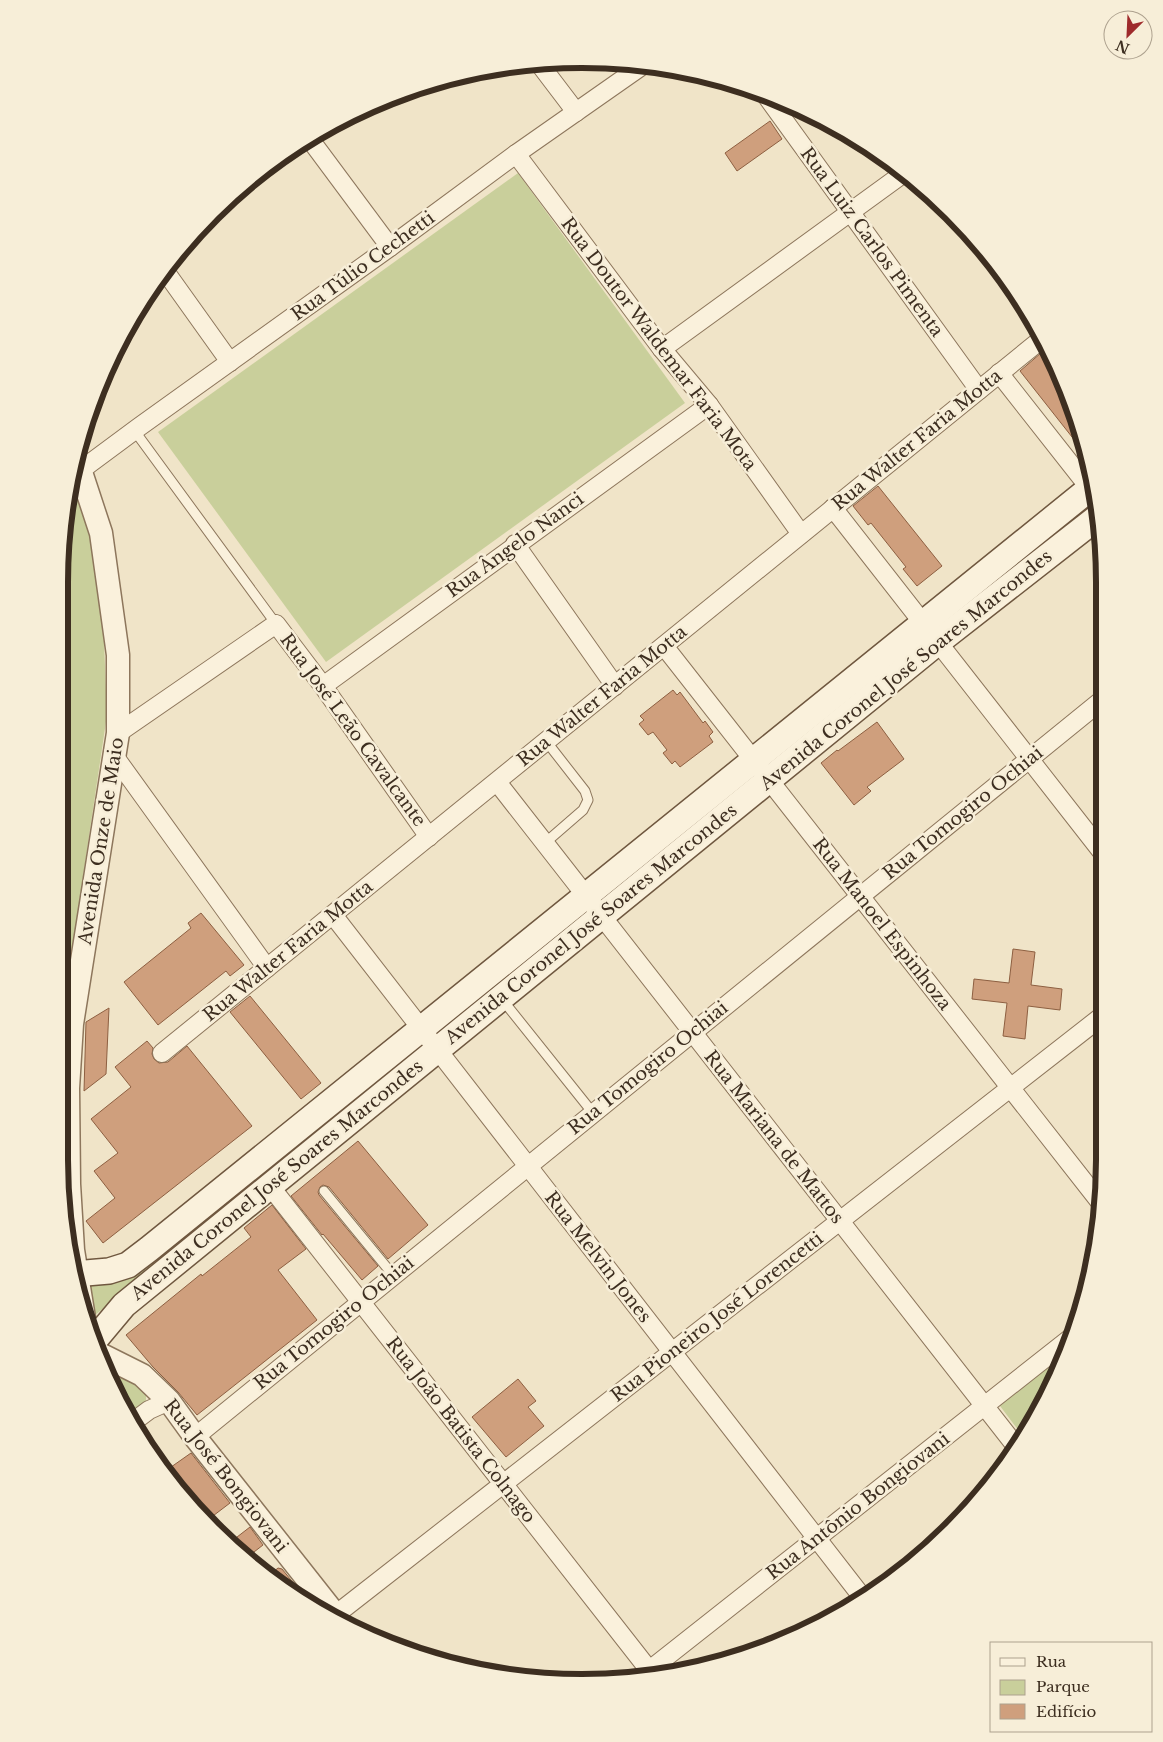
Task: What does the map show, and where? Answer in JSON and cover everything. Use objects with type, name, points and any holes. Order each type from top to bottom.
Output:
[{"type":"main road","name":"Avenida Coronel José Soares Marcondes","points":[[99,1335],[124,1305],[602,916],[761,770],[930,632],[1088,494]]},
{"type":"main road","name":"Avenida Coronel José Soares Marcondes","points":[[930,632],[1092,521]]},
{"type":"main road","name":"Avenida Coronel José Soares Marcondes","points":[[80,1274],[109,1271],[128,1265],[586,896],[761,770]]},
{"type":"street","points":[[544,69],[576,112]]},
{"type":"street","name":"Rua Túlio Cechetti","points":[[81,462],[134,430],[390,247],[516,154],[635,71]]},
{"type":"street","name":"Rua Luiz Carlos Pimenta","points":[[773,105],[979,390]]},
{"type":"street","points":[[313,143],[390,247]]},
{"type":"street","name":"Rua Doutor Waldemar Faria Mota","points":[[516,154],[662,349],[709,404],[801,534]]},
{"type":"street","points":[[662,349],[898,177]]},
{"type":"street","points":[[169,276],[230,362]]},
{"type":"street","name":"Rua Walter Faria Motta","points":[[162,1053],[1037,343]]},
{"type":"street","points":[[999,373],[1086,483]]},
{"type":"street","name":"Rua Ângelo Nanci","points":[[323,686],[709,404]]},
{"type":"street","name":"Avenida Onze de Maio","points":[[71,1216],[68,1088],[72,1024],[118,733],[118,655],[107,573],[101,533],[80,468]]},
{"type":"street","points":[[833,508],[1096,844]]},
{"type":"street","points":[[515,544],[614,686]]},
{"type":"street","points":[[118,733],[276,624]]},
{"type":"street","name":"Rua José Leão Cavalcante","points":[[276,624],[323,686],[429,836]]},
{"type":"street","name":"Rua Manoel Espinhoza","points":[[664,646],[1094,1194]]},
{"type":"street","name":"Rua Tomogiro Ochiai","points":[[195,1437],[1096,705]]},
{"type":"street","points":[[115,757],[267,968]]},
{"type":"street","name":"Rua Mariana de Mattos","points":[[497,782],[1012,1441]]},
{"type":"street","name":"Rua Melvin Jones","points":[[333,915],[860,1593]]},
{"type":"street","name":"Rua Pioneiro José Lorencetti","points":[[339,1614],[1096,1022]]},
{"type":"street","name":"Rua João Batista Colnago","points":[[270,1186],[503,1484],[645,1670]]},
{"type":"street","name":"Rua Antônio Bongiovani","points":[[654,1669],[1060,1347]]},
{"type":"street","name":"Rua José Bongiovani","points":[[107,1357],[142,1374],[169,1401],[195,1437],[331,1609]]},
{"type":"street","points":[[137,1419],[149,1410],[169,1401]]},
{"type":"lane","points":[[134,430],[276,624]]},
{"type":"lane","points":[[545,843],[583,810],[588,800],[585,791],[546,741]]},
{"type":"lane","points":[[500,998],[593,1113]]},
{"type":"lane","points":[[324,1191],[393,1275]]},
{"type":"green space","points":[[518,173],[685,403],[326,662],[158,432]]},
{"type":"green space","points":[[76,485],[90,536],[104,641],[107,715],[68,977],[68,582],[69,548]]},
{"type":"green space","points":[[420,1041],[426,1048],[94,1316],[89,1283]]},
{"type":"green space","points":[[1056,1357],[1027,1418],[1019,1431],[997,1402]]},
{"type":"green space","points":[[115,1374],[126,1374],[146,1392],[146,1401],[133,1412],[121,1388]]},
{"type":"building","points":[[770,121],[782,139],[737,171],[725,153]]},
{"type":"building","points":[[1041,353],[1056,385],[1076,442],[1020,371]]},
{"type":"building","points":[[878,486],[942,566],[917,586],[903,569],[906,567],[871,523],[868,525],[853,506]]},
{"type":"building","points":[[673,690],[677,695],[680,692],[703,723],[705,721],[713,732],[709,736],[713,742],[680,767],[675,761],[672,764],[663,753],[667,750],[653,732],[648,735],[639,724],[644,720],[640,716]]},
{"type":"building","points":[[877,722],[904,759],[867,787],[871,791],[854,805],[821,763]]},
{"type":"building","points":[[201,913],[244,965],[230,976],[226,971],[158,1025],[124,982],[191,928],[188,923]]},
{"type":"building","points":[[1013,949],[1035,952],[1031,985],[1062,989],[1060,1010],[1028,1006],[1025,1039],[1003,1036],[1007,1003],[972,999],[974,979],[1009,983]]},
{"type":"building","points":[[250,996],[321,1083],[301,1099],[230,1012]]},
{"type":"building","points":[[109,1008],[106,1074],[84,1091],[86,1022]]},
{"type":"building","points":[[147,1041],[153,1048],[152,1054],[154,1059],[159,1063],[168,1062],[187,1046],[252,1126],[103,1243],[86,1221],[115,1198],[94,1171],[118,1153],[91,1119],[131,1087],[115,1067]]},
{"type":"building","points":[[358,1141],[428,1225],[388,1259],[329,1187],[323,1185],[320,1187],[319,1195],[378,1266],[362,1280],[322,1235],[291,1196]]},
{"type":"building","points":[[272,1205],[306,1249],[278,1270],[317,1320],[197,1415],[126,1335],[201,1274],[202,1276],[251,1237],[244,1228]]},
{"type":"building","points":[[518,1379],[536,1401],[528,1407],[544,1426],[506,1457],[472,1417]]},
{"type":"building","points":[[191,1453],[230,1503],[212,1517],[170,1468]]},
{"type":"building","points":[[250,1527],[263,1545],[252,1554],[234,1539]]},
{"type":"building","points":[[278,1568],[282,1569],[299,1590],[296,1588],[274,1571]]}]
